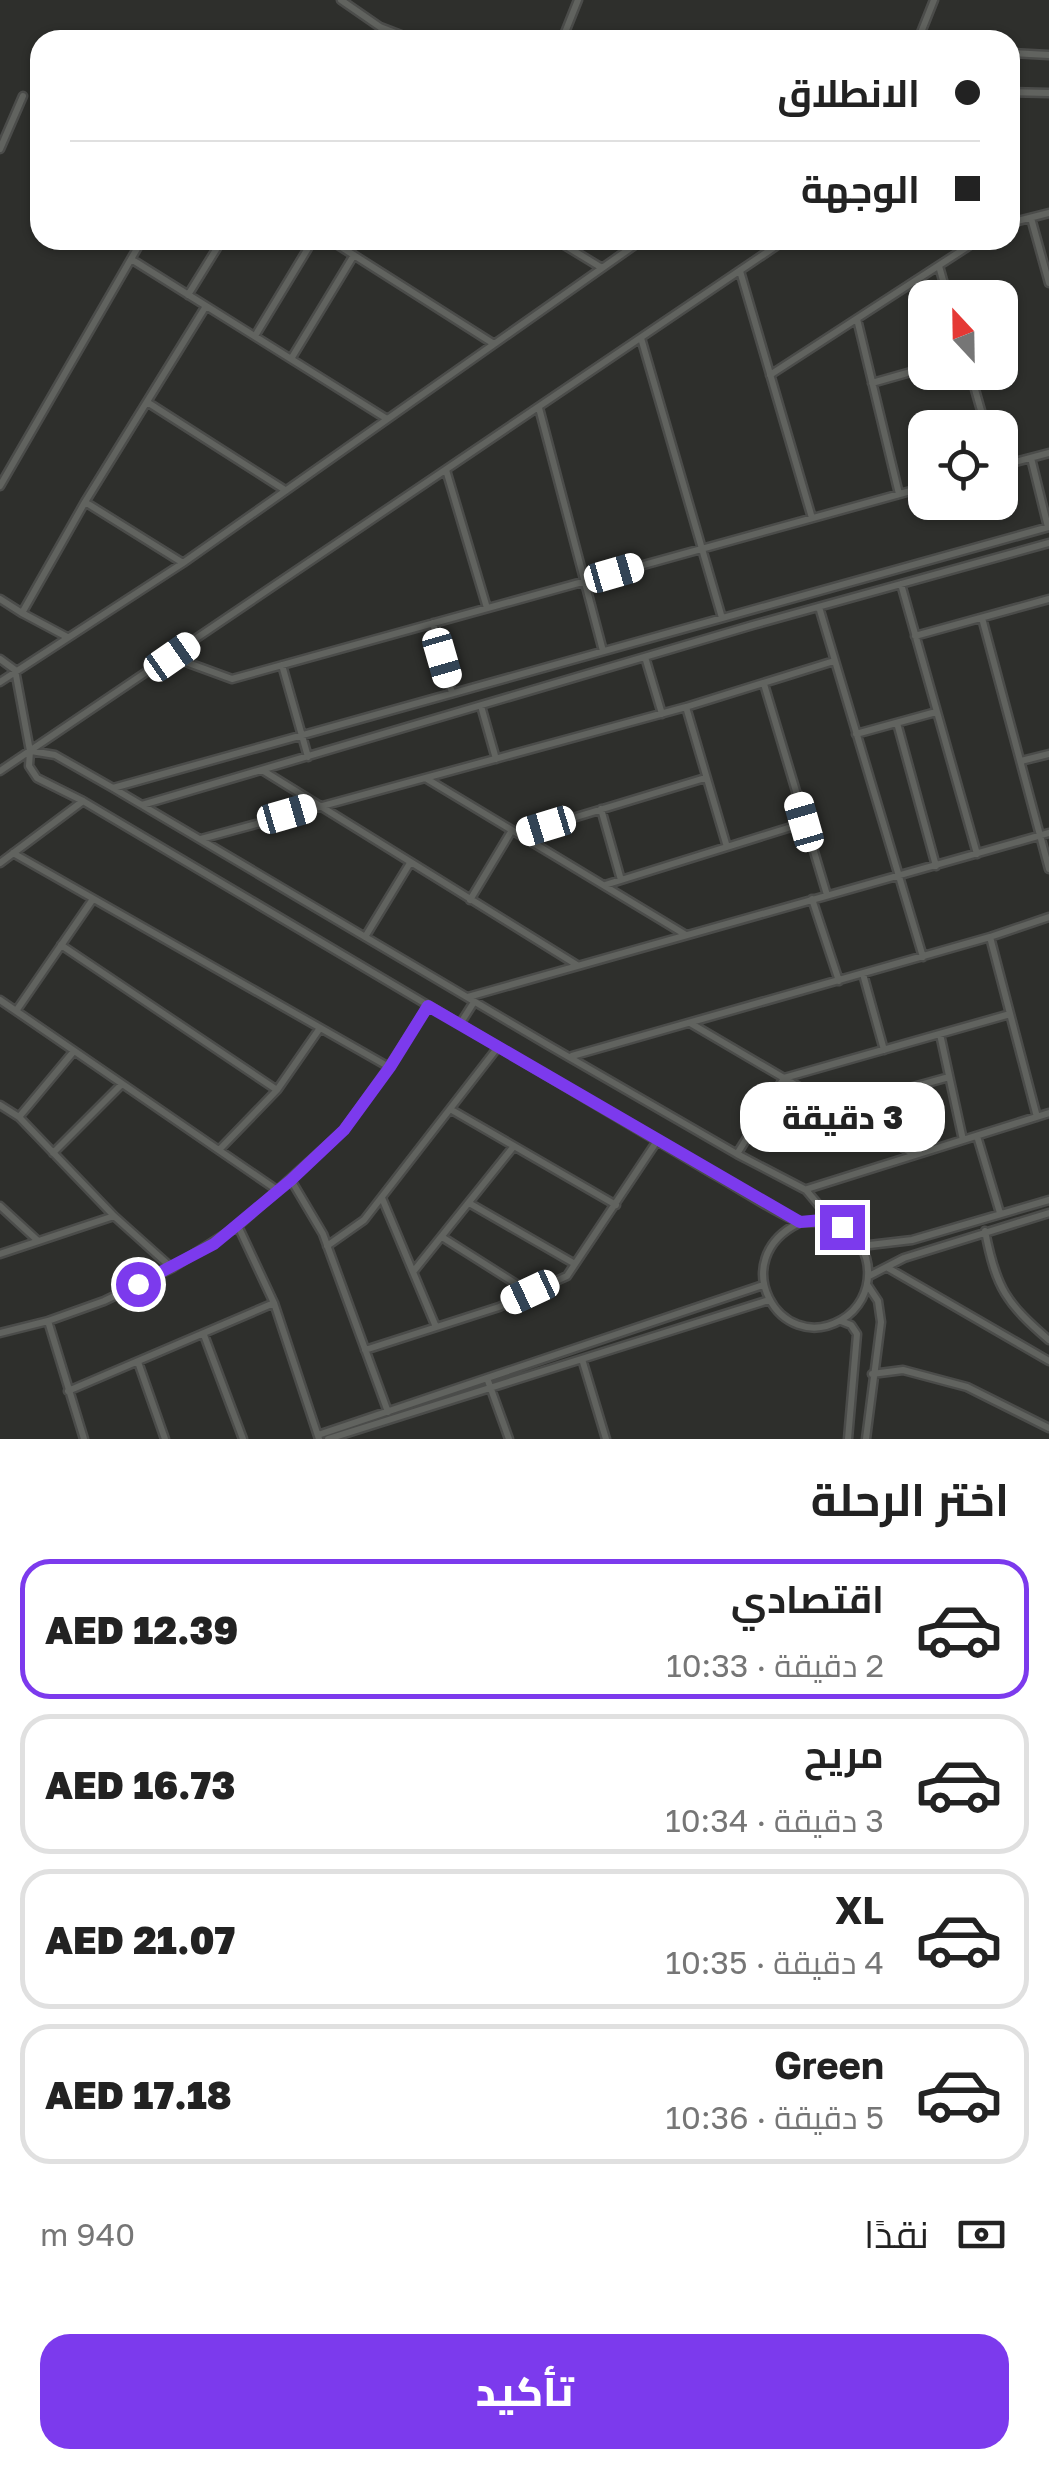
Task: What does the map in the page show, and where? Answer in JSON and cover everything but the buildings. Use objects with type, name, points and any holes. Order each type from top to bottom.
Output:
[{"type":"street","points":[[340,0],[389,30]]},
{"type":"street","points":[[566,30],[578,0]]},
{"type":"street","points":[[922,30],[934,0]]},
{"type":"street","points":[[1020,53],[1049,54]]},
{"type":"street","points":[[1020,92],[1049,93]]},
{"type":"street","points":[[0,149],[22,96]]},
{"type":"street","points":[[1020,221],[1049,214]]},
{"type":"street","points":[[1031,218],[1049,283]]},
{"type":"street","points":[[0,486],[136,250]]},
{"type":"street","points":[[188,295],[216,250]]},
{"type":"street","points":[[254,336],[308,250]]},
{"type":"street","points":[[346,250],[494,344]]},
{"type":"street","points":[[572,250],[602,268]]},
{"type":"street","points":[[0,682],[182,563],[628,250]]},
{"type":"street","points":[[0,772],[770,250]]},
{"type":"street","points":[[770,375],[963,250]]},
{"type":"street","points":[[291,359],[354,255]]},
{"type":"street","points":[[131,259],[388,419]]},
{"type":"street","points":[[939,266],[943,280]]},
{"type":"street","points":[[740,271],[812,518]]},
{"type":"street","points":[[22,612],[206,306]]},
{"type":"street","points":[[857,319],[899,494]]},
{"type":"street","points":[[641,338],[722,618]]},
{"type":"street","points":[[872,383],[908,373]]},
{"type":"street","points":[[147,402],[286,490]]},
{"type":"street","points":[[538,408],[603,651]]},
{"type":"street","points":[[1018,461],[1049,453]]},
{"type":"street","points":[[113,788],[1049,527],[1031,458]]},
{"type":"street","points":[[446,470],[487,608]]},
{"type":"street","points":[[172,657],[232,679],[908,492]]},
{"type":"street","points":[[85,502],[182,563]]},
{"type":"street","points":[[142,806],[645,657],[1049,543]]},
{"type":"street","points":[[901,584],[977,854]]},
{"type":"street","points":[[0,599],[67,638]]},
{"type":"street","points":[[916,636],[1049,599]]},
{"type":"street","points":[[819,607],[923,957]]},
{"type":"street","points":[[982,618],[1045,834],[1049,869]]},
{"type":"street","points":[[433,623],[452,693]]},
{"type":"street","points":[[645,657],[662,714]]},
{"type":"street","points":[[0,659],[15,670],[30,750],[29,766],[37,778],[83,801],[800,1222],[834,1223]]},
{"type":"street","points":[[200,840],[686,708],[834,661]]},
{"type":"street","points":[[282,665],[308,757]]},
{"type":"street","points":[[764,684],[827,895]]},
{"type":"street","points":[[481,706],[496,760]]},
{"type":"street","points":[[686,708],[727,847]]},
{"type":"street","points":[[856,734],[937,712]]},
{"type":"street","points":[[897,723],[936,866]]},
{"type":"street","points":[[30,750],[56,756],[113,788],[737,1154],[806,1190],[834,1223],[850,1233],[868,1262],[868,1286],[852,1312],[840,1321],[814,1327],[800,1325],[769,1300],[763,1285],[766,1254],[785,1230],[800,1222]]},
{"type":"street","points":[[1021,761],[1049,754]]},
{"type":"street","points":[[262,770],[578,966]]},
{"type":"street","points":[[470,900],[515,832],[705,778]]},
{"type":"street","points":[[426,779],[686,935]]},
{"type":"street","points":[[0,863],[83,801]]},
{"type":"street","points":[[601,809],[622,880]]},
{"type":"street","points":[[603,885],[804,822]]},
{"type":"street","points":[[470,999],[1045,834]]},
{"type":"street","points":[[14,853],[390,1067]]},
{"type":"street","points":[[365,937],[410,864]]},
{"type":"street","points":[[16,1011],[93,898]]},
{"type":"street","points":[[812,899],[839,980]]},
{"type":"street","points":[[571,1056],[990,938],[1049,917]]},
{"type":"street","points":[[990,938],[1036,1117]]},
{"type":"street","points":[[61,945],[277,1090]]},
{"type":"street","points":[[863,974],[884,1050]]},
{"type":"street","points":[[460,1024],[470,999]]},
{"type":"street","points":[[0,1000],[277,1190]]},
{"type":"street","points":[[0,1334],[104,1301],[172,1268],[238,1226],[344,1130],[428,1006]]},
{"type":"street","points":[[737,1154],[784,1078],[1010,1014]]},
{"type":"street","points":[[690,1023],[915,1156]]},
{"type":"street","points":[[219,1150],[277,1090],[320,1028]]},
{"type":"street","points":[[940,1034],[963,1140]]},
{"type":"street","points":[[327,1246],[364,1220],[498,1047]]},
{"type":"street","points":[[19,1117],[74,1051]]},
{"type":"street","points":[[833,1109],[949,1078]]},
{"type":"street","points":[[53,1152],[122,1084]]},
{"type":"street","points":[[0,1105],[19,1117],[114,1216],[172,1268]]},
{"type":"street","points":[[450,1109],[616,1205]]},
{"type":"street","points":[[806,1190],[1049,1113]]},
{"type":"street","points":[[977,1136],[1000,1214]]},
{"type":"street","points":[[365,1350],[500,1307],[567,1276],[658,1141]]},
{"type":"street","points":[[413,1272],[514,1146]]},
{"type":"street","points":[[291,1180],[327,1246],[388,1412]]},
{"type":"street","points":[[382,1197],[436,1327]]},
{"type":"street","points":[[861,1246],[912,1240],[1049,1200]]},
{"type":"street","points":[[469,1203],[575,1264]]},
{"type":"street","points":[[0,1206],[37,1240]]},
{"type":"street","points":[[869,1276],[904,1258],[1049,1213]]},
{"type":"street","points":[[0,1254],[114,1216]]},
{"type":"street","points":[[238,1226],[274,1303],[319,1437],[763,1285]]},
{"type":"street","points":[[985,1231],[993,1274],[1015,1310],[1049,1340]]},
{"type":"street","points":[[442,1237],[530,1292]]},
{"type":"street","points":[[887,1267],[1049,1361]]},
{"type":"street","points":[[868,1286],[878,1302],[880,1322],[868,1439]]},
{"type":"street","points":[[328,1439],[769,1300]]},
{"type":"street","points":[[68,1391],[274,1303]]},
{"type":"street","points":[[48,1321],[84,1439]]},
{"type":"street","points":[[840,1321],[851,1325],[856,1334],[848,1439]]},
{"type":"street","points":[[204,1334],[242,1439]]},
{"type":"street","points":[[582,1359],[606,1439]]},
{"type":"street","points":[[138,1362],[165,1439]]},
{"type":"street","points":[[872,1374],[903,1370],[967,1387],[1049,1428]]},
{"type":"street","points":[[488,1378],[510,1439]]},
{"type":"route","points":[[138,1284],[214,1244],[344,1130],[428,1006],[800,1222],[822,1220],[842,1227]]}]
